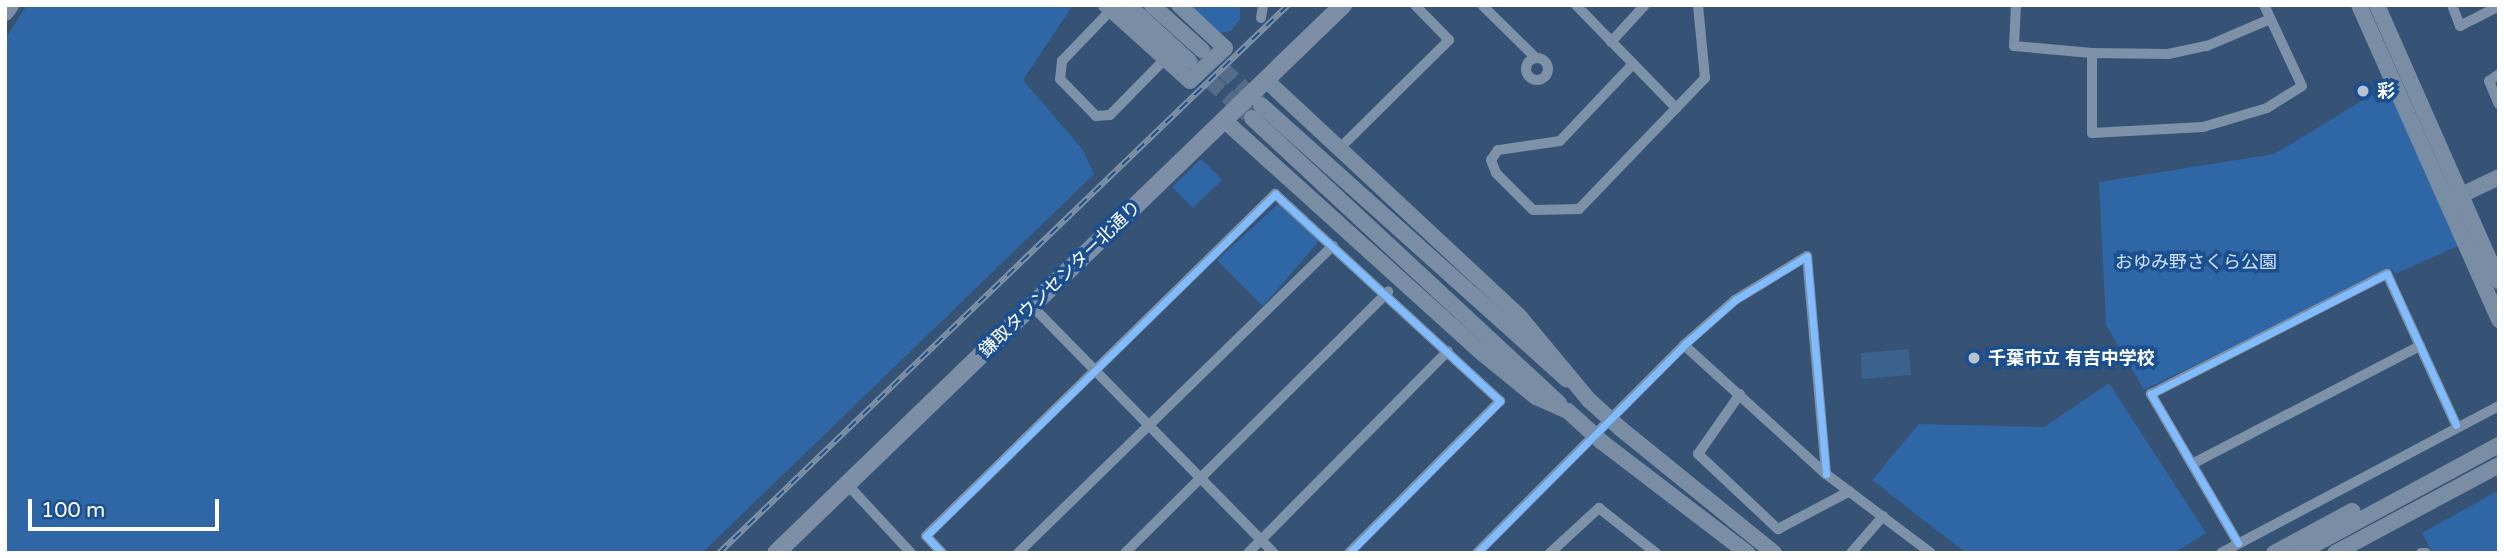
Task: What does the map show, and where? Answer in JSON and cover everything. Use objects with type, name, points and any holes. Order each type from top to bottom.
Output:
[{"type":"main road","points":[[5,12],[10,5]]},
{"type":"main road","name":"鎌取タウンセンター北通り","points":[[776,553],[1343,5]]},
{"type":"street","points":[[1128,5],[1189,61]]},
{"type":"street","points":[[1152,5],[1202,50]]},
{"type":"street","points":[[1164,60],[1110,115],[1096,116],[1060,79],[1062,61],[1109,8],[1190,81],[1226,48],[1179,5]]},
{"type":"street","points":[[1261,18],[1264,5]]},
{"type":"street","points":[[1346,142],[1449,40],[1415,5]]},
{"type":"street","points":[[1482,5],[1536,58]]},
{"type":"street","points":[[1576,5],[1676,108]]},
{"type":"street","points":[[1611,42],[1645,5]]},
{"type":"street","points":[[1633,64],[1560,141],[1498,150],[1491,160],[1496,173],[1533,210],[1579,209],[1705,78],[1698,5]]},
{"type":"street","points":[[2016,5],[2014,46],[2092,53],[2168,54],[2207,46],[2268,20]]},
{"type":"street","points":[[2092,53],[2092,133],[2203,127],[2267,108],[2302,86],[2268,20],[2264,5]]},
{"type":"street","points":[[2359,5],[2499,320]]},
{"type":"street","points":[[2377,5],[2463,194],[2499,281]]},
{"type":"street","points":[[2452,5],[2460,26],[2499,6]]},
{"type":"street","points":[[2499,74],[2489,81],[2499,104]]},
{"type":"street","points":[[1266,80],[1520,317],[1590,400]]},
{"type":"street","points":[[1747,553],[1601,442],[1257,112],[1621,429],[1774,553]]},
{"type":"street","points":[[1224,120],[1482,354],[1536,397],[1568,411]]},
{"type":"street","points":[[2447,202],[2499,177]]},
{"type":"street","points":[[942,553],[926,536],[1275,194],[1388,292],[1500,401],[1349,553]]},
{"type":"street","points":[[1018,553],[1333,246]]},
{"type":"street","points":[[1477,553],[1685,345],[1745,292],[1807,256],[1826,474]]},
{"type":"street","points":[[2238,543],[2151,394],[2387,274],[2456,425]]},
{"type":"street","points":[[1125,553],[1388,292]]},
{"type":"street","points":[[1032,306],[1274,553]]},
{"type":"street","points":[[1685,345],[1826,474],[1931,553]]},
{"type":"street","points":[[2192,464],[2420,346]]},
{"type":"street","points":[[1248,553],[1448,351]]},
{"type":"street","points":[[1740,394],[1698,454],[1778,529],[1850,491]]},
{"type":"street","points":[[2221,553],[2456,425],[2499,406]]},
{"type":"street","points":[[2299,553],[2378,506],[2499,445]]},
{"type":"street","points":[[2335,553],[2499,464]]},
{"type":"street","points":[[847,484],[911,553]]},
{"type":"street","points":[[2274,553],[2332,520],[2378,506]]},
{"type":"street","points":[[1550,553],[1599,509],[1656,553]]},
{"type":"street","points":[[1851,553],[1883,516]]},
{"type":"street","points":[[2345,553],[2367,534]]},
{"type":"green space","points":[[27,5],[1073,5],[1023,80],[1083,150],[1094,174],[702,553],[5,553],[5,39]]},
{"type":"green space","points":[[1190,5],[1240,5],[1240,19],[1231,31],[1219,33]]},
{"type":"green space","name":"おゆみ野さくら公園","points":[[2388,85],[2460,245],[2395,274],[2392,269],[2144,390],[2106,325],[2099,182],[2274,154]]},
{"type":"green space","points":[[1201,159],[1222,180],[1193,208],[1172,187]]},
{"type":"green space","points":[[1279,203],[1320,240],[1263,306],[1217,260]]},
{"type":"green space","points":[[2109,383],[2206,533],[2174,553],[1966,553],[1872,480],[1919,424],[2044,427]]},
{"type":"green space","points":[[2499,490],[2499,553],[2433,553],[2422,533]]},
{"type":"shaded area","points":[[1909,349],[1911,375],[1862,379],[1861,353]]},
{"type":"tunnel","points":[[1204,52],[1259,103]]},
{"type":"tunnel","points":[[1191,64],[1248,114]]},
{"type":"railway","points":[[719,553],[1288,5]]},
{"type":"cycle path","points":[[942,553],[926,536],[1275,194],[1500,401],[1349,553]]},
{"type":"cycle path","points":[[1477,553],[1684,345],[1735,300],[1807,256],[1826,474]]},
{"type":"cycle path","points":[[2238,543],[2151,394],[2387,274],[2456,425]]},
{"type":"place","name":"彩","points":[[2363,91]]},
{"type":"place","name":"千葉市立 有吉中学校","points":[[1974,358]]}]
